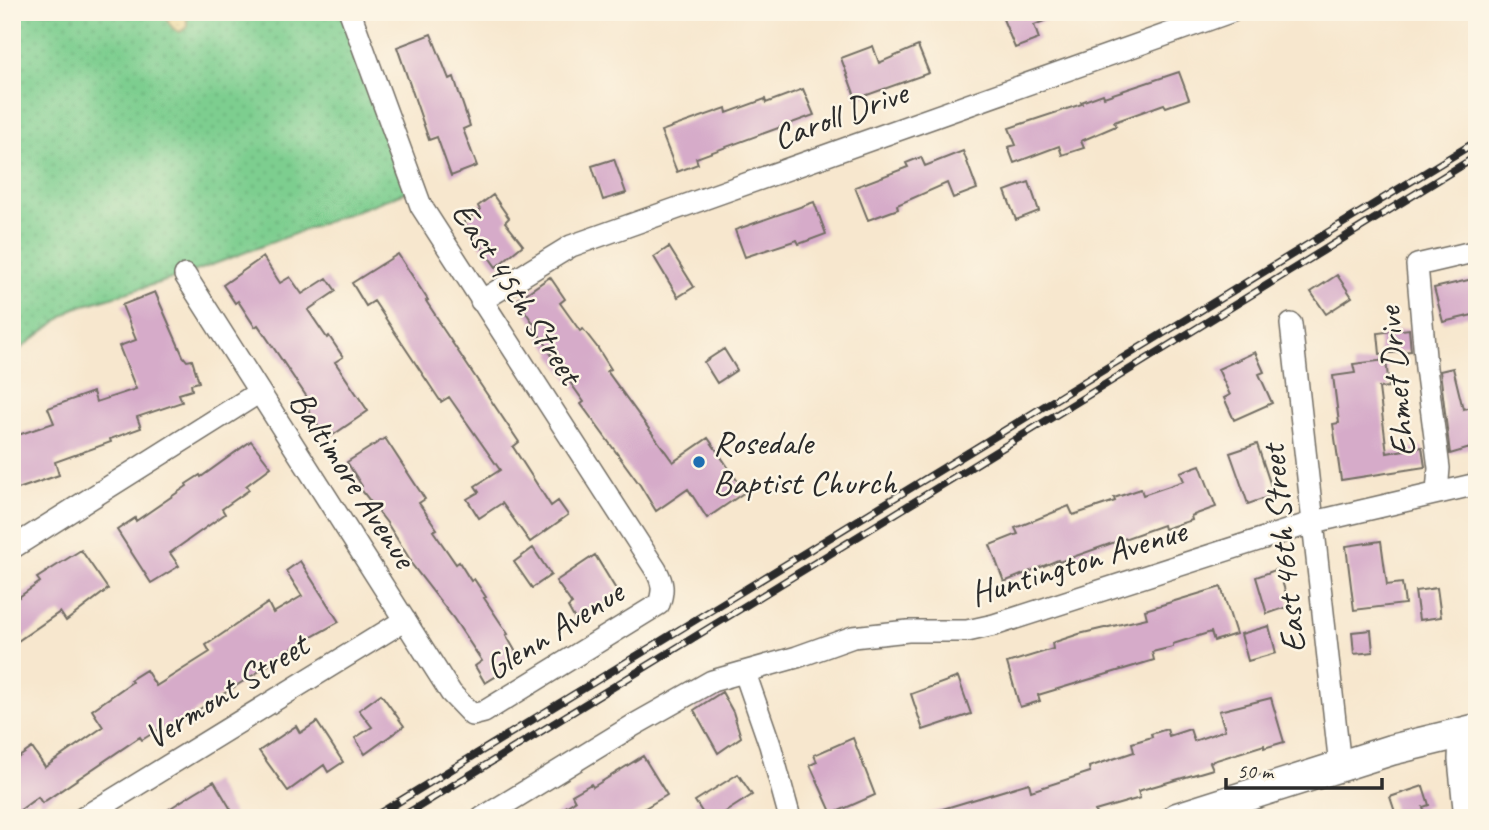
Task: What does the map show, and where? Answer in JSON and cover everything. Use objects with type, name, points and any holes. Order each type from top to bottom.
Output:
[{"type":"main road","points":[[1177,818],[1391,750],[1468,731]]},
{"type":"street","name":"East 45th Street","points":[[350,12],[421,206],[656,570],[662,581],[663,592]]},
{"type":"street","name":"Caroll Drive","points":[[481,300],[571,246],[1230,12]]},
{"type":"street","name":"Ehmet Drive","points":[[1437,492],[1439,468],[1426,368],[1417,265],[1477,251]]},
{"type":"street","name":"Baltimore Avenue","points":[[185,275],[451,693],[472,715]]},
{"type":"street","name":"East 46th Street","points":[[1291,324],[1340,766]]},
{"type":"street","points":[[12,548],[258,393]]},
{"type":"street","name":"Huntington Avenue","points":[[482,818],[634,724],[712,681],[745,673],[853,637],[908,631],[967,631],[995,625],[1314,522],[1477,484]]},
{"type":"street","name":"Glenn Avenue","points":[[472,715],[484,712],[659,604],[663,592]]},
{"type":"street","name":"Vermont Street","points":[[83,818],[405,620]]},
{"type":"street","points":[[745,673],[770,744],[790,818]]},
{"type":"street","points":[[1465,818],[1460,760],[1468,731]]},
{"type":"green space","points":[[12,12],[350,12],[414,189],[185,275],[75,308],[12,353]]},
{"type":"sand","points":[[166,12],[187,12],[187,27],[180,32],[174,29],[168,22]]},
{"type":"building","points":[[1021,12],[1064,13],[1034,25],[1039,39],[1015,48],[1003,19]]},
{"type":"building","points":[[431,34],[449,79],[454,77],[470,126],[463,129],[477,166],[451,176],[437,137],[429,140],[397,47]]},
{"type":"building","points":[[873,46],[879,63],[918,46],[929,73],[856,99],[841,58]]},
{"type":"building","points":[[1179,72],[1189,99],[1166,107],[1164,104],[1114,122],[1116,126],[1081,141],[1084,148],[1062,155],[1059,146],[1014,163],[1008,147],[1016,145],[1009,128],[1082,104],[1081,102],[1103,94],[1104,97]]},
{"type":"building","points":[[803,89],[814,115],[696,158],[698,164],[677,172],[661,131],[726,108],[727,113],[765,99],[766,103]]},
{"type":"building","points":[[963,151],[977,189],[953,198],[947,183],[897,205],[898,209],[868,220],[855,187],[908,167],[906,163],[921,157],[925,166]]},
{"type":"building","points":[[614,159],[626,193],[603,200],[592,166]]},
{"type":"building","points":[[1029,182],[1039,211],[1016,220],[1005,191]]},
{"type":"building","points":[[493,195],[509,218],[505,222],[523,245],[496,267],[464,222],[480,210],[478,206]]},
{"type":"building","points":[[814,202],[826,234],[799,244],[797,240],[745,257],[735,230]]},
{"type":"building","points":[[669,247],[694,287],[678,297],[654,257]]},
{"type":"building","points":[[398,254],[428,300],[426,301],[439,323],[519,442],[513,447],[551,506],[558,501],[568,515],[530,542],[502,503],[479,518],[467,499],[479,492],[475,486],[500,470],[449,397],[441,402],[374,301],[366,306],[352,283]]},
{"type":"building","points":[[263,257],[280,283],[290,277],[302,294],[327,278],[336,291],[308,310],[343,357],[335,362],[368,411],[327,439],[308,410],[313,406],[258,325],[255,327],[238,301],[235,303],[223,285]]},
{"type":"building","points":[[1337,275],[1352,297],[1326,314],[1311,292]]},
{"type":"building","points":[[550,277],[565,299],[560,303],[580,331],[583,329],[597,347],[611,369],[607,371],[673,462],[708,438],[745,492],[707,518],[688,489],[656,511],[581,404],[584,402],[517,300]]},
{"type":"building","points":[[1477,278],[1477,314],[1443,322],[1434,288]]},
{"type":"building","points":[[155,292],[183,356],[187,361],[192,360],[199,382],[191,384],[192,390],[179,394],[182,402],[137,417],[141,428],[55,462],[59,475],[12,491],[12,437],[54,423],[48,408],[93,392],[96,402],[136,389],[119,346],[136,340],[122,305]]},
{"type":"building","points":[[1409,329],[1411,351],[1380,354],[1378,333]]},
{"type":"building","points":[[724,349],[737,370],[717,383],[704,362]]},
{"type":"building","points":[[1255,352],[1264,372],[1259,374],[1272,403],[1234,420],[1224,398],[1230,395],[1218,369]]},
{"type":"building","points":[[1386,360],[1389,387],[1379,388],[1387,453],[1422,447],[1425,467],[1341,480],[1333,424],[1339,423],[1333,376],[1355,373],[1353,364]]},
{"type":"building","points":[[1453,368],[1463,409],[1477,406],[1477,446],[1450,454],[1440,371]]},
{"type":"building","points":[[385,438],[425,499],[419,503],[437,529],[433,531],[456,564],[459,562],[471,581],[474,579],[508,634],[506,635],[521,661],[485,683],[475,666],[482,661],[410,562],[387,523],[360,488],[362,486],[347,462]]},
{"type":"building","points":[[251,441],[271,467],[246,486],[249,490],[222,509],[225,514],[170,553],[179,566],[151,583],[117,530],[135,518],[136,521]]},
{"type":"building","points":[[1257,444],[1274,495],[1248,504],[1230,453]]},
{"type":"building","points":[[1200,465],[1216,507],[1191,516],[1192,520],[1164,529],[1163,525],[1059,562],[1058,560],[1004,582],[990,545],[1018,534],[1015,528],[1069,506],[1073,515],[1141,489],[1143,495],[1184,481],[1180,472]]},
{"type":"building","points":[[1381,541],[1387,585],[1402,583],[1405,604],[1354,610],[1346,546]]},
{"type":"building","points":[[533,548],[551,575],[532,588],[514,562]]},
{"type":"building","points":[[81,550],[108,589],[66,621],[60,612],[12,645],[12,602],[40,582],[37,578]]},
{"type":"building","points":[[595,555],[620,596],[577,623],[568,607],[572,604],[556,581]]},
{"type":"building","points":[[300,561],[339,622],[270,660],[272,663],[184,719],[163,731],[161,728],[142,740],[140,737],[42,803],[38,797],[12,816],[12,762],[32,748],[45,767],[103,727],[92,710],[132,682],[130,680],[146,670],[156,686],[210,652],[206,645],[268,603],[273,613],[302,596],[286,571]]},
{"type":"building","points":[[1278,569],[1290,606],[1267,614],[1256,577]]},
{"type":"building","points":[[1221,587],[1236,634],[1214,641],[1211,632],[1173,644],[1173,647],[1152,652],[1154,660],[1038,695],[1040,701],[1020,707],[1007,663],[1053,649],[1052,643],[1079,634],[1147,618],[1145,610]]},
{"type":"building","points":[[1437,588],[1441,617],[1419,620],[1415,591]]},
{"type":"building","points":[[1269,626],[1276,653],[1248,661],[1241,634]]},
{"type":"building","points":[[1371,630],[1373,652],[1354,654],[1352,632]]},
{"type":"building","points":[[958,677],[971,714],[923,730],[911,694]]},
{"type":"building","points":[[722,692],[733,712],[741,737],[718,753],[694,710]]},
{"type":"building","points":[[381,694],[404,726],[365,754],[355,738],[372,727],[359,710]]},
{"type":"building","points":[[1271,698],[1284,742],[1264,748],[1264,745],[1210,762],[1213,769],[1138,791],[1140,798],[1095,811],[1097,818],[927,818],[926,814],[1029,783],[1031,791],[1090,772],[1089,767],[1134,752],[1132,743],[1167,729],[1169,736],[1190,729],[1194,741],[1225,730],[1219,711]]},
{"type":"building","points":[[317,722],[343,762],[328,772],[324,765],[288,791],[259,751],[296,726],[300,733]]},
{"type":"building","points":[[853,738],[875,795],[832,814],[810,765],[817,762],[814,755]]},
{"type":"building","points":[[643,756],[667,795],[628,818],[548,818],[575,801],[572,795],[591,784],[593,787]]},
{"type":"building","points":[[738,774],[752,795],[716,818],[706,818],[695,801]]},
{"type":"building","points":[[214,781],[236,818],[155,818],[194,793]]},
{"type":"building","points":[[1423,786],[1429,805],[1423,807],[1427,818],[1397,818],[1390,797]]},
{"type":"railway","points":[[372,818],[1477,141]]},
{"type":"railway","points":[[400,818],[1477,156]]},
{"type":"place","name":"Rosedale Baptist Church","points":[[699,462]]}]
